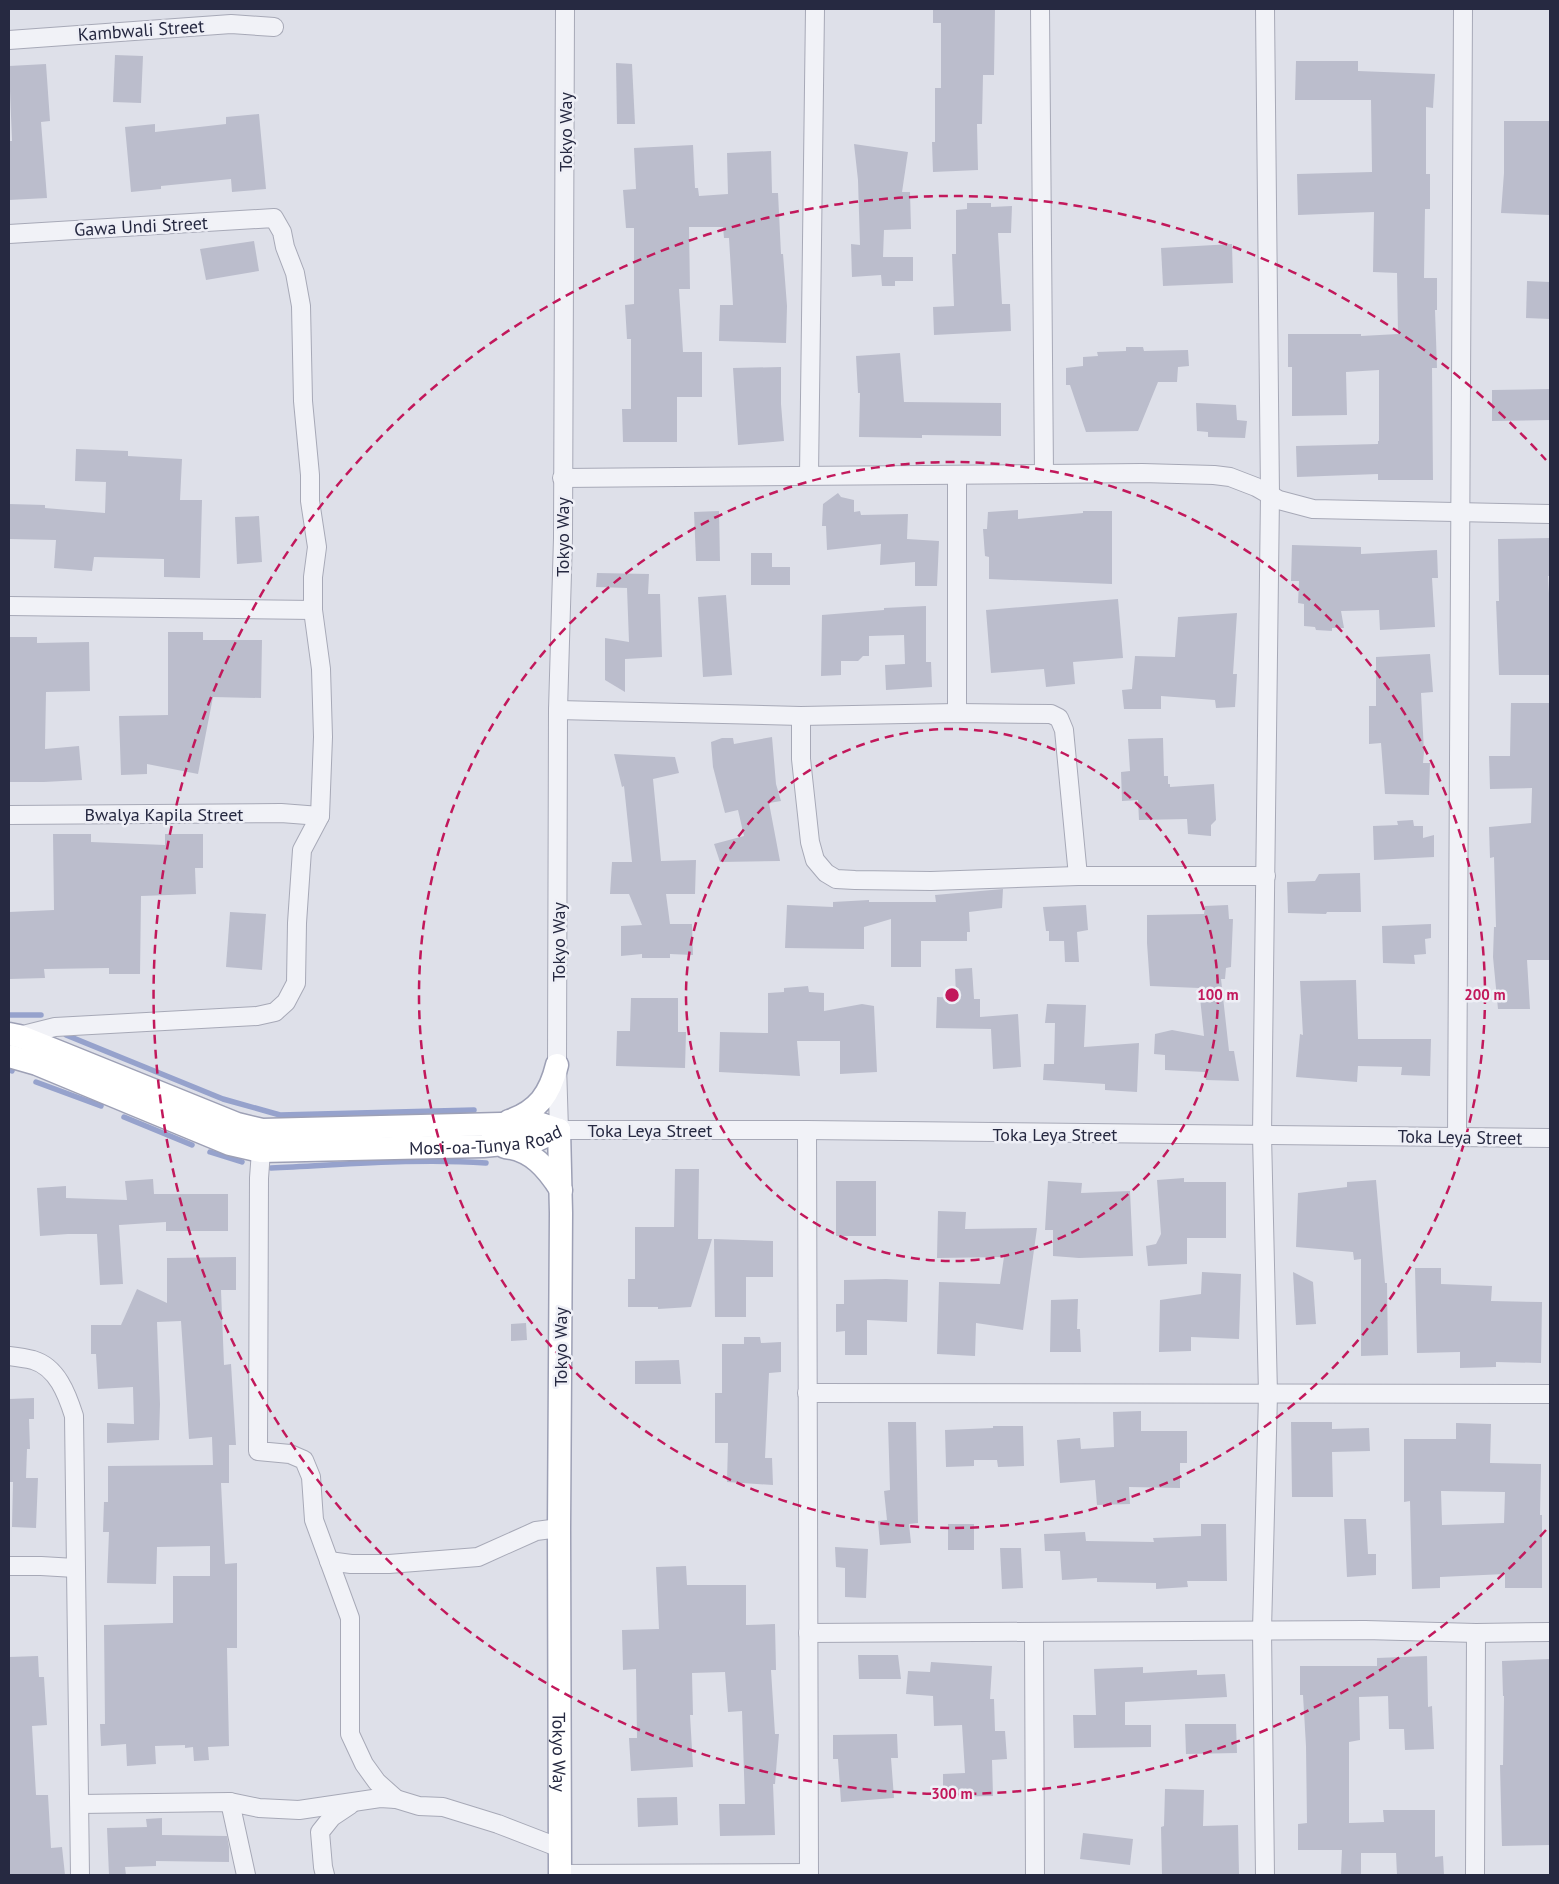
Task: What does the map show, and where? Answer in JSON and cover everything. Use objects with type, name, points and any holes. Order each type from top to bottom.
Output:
[{"type":"main road","name":"Mosi-oa-Tunya Road","points":[[12,1041],[237,1124],[262,1130],[503,1123],[538,1123],[559,1130]]},
{"type":"main road","name":"Mosi-oa-Tunya Road","points":[[9,1056],[37,1064],[230,1144],[261,1151],[483,1146],[535,1141],[559,1130]]},
{"type":"main road","points":[[503,1123],[519,1118],[534,1109],[545,1096],[553,1082],[557,1065]]},
{"type":"main road","name":"Tokyo Way","points":[[559,1130],[560,1874]]},
{"type":"main road","points":[[483,1146],[508,1147],[530,1155],[548,1170],[560,1190]]},
{"type":"street","name":"Tokyo Way","points":[[559,1130],[557,1065],[558,710],[563,538],[565,9]]},
{"type":"street","points":[[808,475],[815,9]]},
{"type":"street","points":[[1040,9],[1044,474]]},
{"type":"street","points":[[1265,9],[1270,495],[1262,1135],[1268,1394],[1262,1630],[1265,1875]]},
{"type":"street","points":[[1458,1137],[1463,9]]},
{"type":"street","name":"Kambwali Street","points":[[9,40],[231,24],[274,27]]},
{"type":"street","name":"Gawa Undi Street","points":[[9,234],[274,218],[282,232],[285,247],[295,273],[301,306],[303,401],[310,475],[310,501],[317,547],[313,577],[313,610]]},
{"type":"street","points":[[562,478],[1142,473],[1230,477],[1256,487],[1279,500],[1312,509],[1550,514]]},
{"type":"street","points":[[957,714],[958,476]]},
{"type":"street","points":[[9,606],[313,610],[321,679],[323,738],[320,816],[302,850],[297,924],[296,983],[286,1002],[275,1012],[257,1016],[56,1027],[12,1041]]},
{"type":"street","points":[[558,710],[801,716],[1051,714],[1059,718],[1064,730],[1078,876]]},
{"type":"street","points":[[801,716],[801,759],[810,842],[815,860],[826,873],[836,879],[932,880],[1078,876],[1266,876]]},
{"type":"street","name":"Bwalya Kapila Street","points":[[9,815],[281,813],[320,816]]},
{"type":"street","name":"Toka Leya Street","points":[[559,1130],[807,1130],[1550,1138]]},
{"type":"street","points":[[560,1874],[808,1874],[807,1130]]},
{"type":"street","points":[[261,1151],[259,1178],[258,1451],[290,1454],[304,1460],[311,1477],[314,1520],[350,1618],[350,1734],[364,1764],[377,1782],[396,1799]]},
{"type":"street","points":[[9,1356],[34,1360],[53,1373],[66,1392],[74,1416],[80,1875]]},
{"type":"street","points":[[807,1394],[1550,1394]]},
{"type":"street","points":[[329,1561],[351,1564],[389,1564],[478,1557],[536,1531],[559,1528]]},
{"type":"street","points":[[9,1566],[75,1568]]},
{"type":"street","points":[[808,1633],[1262,1630],[1366,1630],[1476,1634],[1550,1632]]},
{"type":"street","points":[[1034,1632],[1034,1875]]},
{"type":"street","points":[[1475,1875],[1476,1634]]},
{"type":"street","points":[[80,1804],[230,1802],[259,1808],[299,1810],[380,1798],[396,1799],[419,1806],[443,1807],[498,1824],[560,1848]]},
{"type":"street","points":[[230,1802],[246,1875]]},
{"type":"street","points":[[325,1875],[322,1867],[320,1832],[332,1817],[355,1802]]},
{"type":"building","points":[[933,9],[995,9],[994,75],[983,75],[982,124],[977,124],[978,170],[933,172],[932,142],[935,142],[935,88],[941,88],[941,23],[933,23]]},
{"type":"building","points":[[115,55],[143,56],[141,103],[113,102]]},
{"type":"building","points":[[1296,61],[1358,61],[1358,71],[1435,74],[1433,108],[1426,107],[1426,174],[1430,174],[1430,209],[1425,209],[1424,278],[1437,278],[1437,310],[1435,310],[1437,368],[1432,368],[1433,480],[1378,480],[1378,474],[1297,477],[1296,446],[1378,444],[1379,370],[1346,372],[1347,415],[1292,416],[1292,367],[1288,367],[1288,334],[1361,334],[1361,336],[1398,334],[1397,273],[1373,272],[1374,212],[1298,215],[1297,174],[1372,172],[1371,100],[1295,100]]},
{"type":"building","points":[[616,63],[632,64],[635,124],[617,124]]},
{"type":"building","points":[[46,64],[50,121],[41,122],[47,198],[9,200],[9,141],[12,141],[9,66]]},
{"type":"building","points":[[259,114],[266,189],[232,192],[231,179],[161,186],[161,189],[131,192],[125,127],[155,124],[155,132],[226,124],[226,117]]},
{"type":"building","points":[[1504,121],[1550,121],[1550,215],[1501,213],[1504,173]]},
{"type":"building","points":[[854,144],[908,152],[902,192],[910,192],[911,229],[884,230],[883,257],[913,257],[913,281],[895,281],[895,286],[882,286],[881,275],[852,277],[851,244],[860,245],[858,180]]},
{"type":"building","points":[[693,145],[695,188],[698,188],[699,196],[728,194],[727,153],[771,151],[772,193],[778,193],[781,254],[783,254],[787,306],[786,343],[719,341],[720,305],[733,305],[729,238],[724,238],[723,227],[689,227],[690,289],[679,289],[683,352],[702,352],[702,397],[677,397],[677,442],[623,442],[622,409],[631,409],[631,339],[627,339],[625,305],[634,304],[634,228],[626,228],[623,190],[636,189],[634,148]]},
{"type":"building","points":[[967,203],[991,203],[991,207],[1012,206],[1011,233],[998,233],[1002,304],[1010,304],[1011,331],[934,335],[933,307],[954,306],[952,254],[956,254],[956,210],[967,209]]},
{"type":"building","points":[[254,241],[259,271],[206,280],[200,249]]},
{"type":"building","points":[[1232,244],[1233,283],[1163,286],[1161,248]]},
{"type":"building","points":[[1527,281],[1550,282],[1550,319],[1526,318]]},
{"type":"building","points":[[1126,347],[1143,347],[1144,351],[1188,350],[1189,366],[1178,367],[1177,382],[1158,382],[1138,431],[1086,432],[1070,385],[1066,385],[1066,368],[1083,366],[1083,357],[1098,356],[1097,352],[1126,351]]},
{"type":"building","points":[[900,353],[904,402],[1001,403],[1001,436],[922,435],[922,438],[859,437],[860,393],[858,393],[856,356]]},
{"type":"building","points":[[781,367],[784,441],[738,445],[733,368]]},
{"type":"building","points":[[1550,389],[1550,420],[1492,421],[1492,390]]},
{"type":"building","points":[[1196,403],[1236,405],[1237,420],[1247,421],[1245,438],[1208,437],[1208,432],[1197,431]]},
{"type":"building","points":[[76,449],[128,451],[128,456],[182,459],[180,500],[202,500],[200,578],[164,577],[164,559],[94,557],[92,571],[54,568],[56,540],[9,539],[9,504],[45,505],[45,508],[105,513],[106,482],[75,481]]},
{"type":"building","points":[[838,493],[841,497],[854,500],[854,512],[860,511],[861,515],[908,514],[907,539],[939,541],[937,586],[915,586],[915,562],[880,565],[881,544],[827,550],[826,526],[822,526],[823,504]]},
{"type":"building","points":[[1018,510],[1018,519],[1083,513],[1083,511],[1112,511],[1112,584],[989,579],[989,557],[985,556],[983,529],[987,529],[988,512]]},
{"type":"building","points":[[719,511],[720,561],[696,561],[694,512]]},
{"type":"building","points":[[259,516],[262,562],[237,564],[235,517]]},
{"type":"building","points":[[1550,538],[1550,576],[1548,576],[1550,675],[1499,675],[1496,601],[1499,601],[1498,539]]},
{"type":"building","points":[[1292,545],[1361,547],[1361,554],[1437,550],[1438,578],[1432,578],[1435,627],[1380,630],[1379,610],[1341,611],[1344,628],[1332,628],[1332,631],[1316,630],[1315,627],[1304,626],[1304,604],[1298,603],[1299,581],[1291,581]]},
{"type":"building","points":[[751,553],[772,553],[772,567],[790,567],[790,585],[751,585]]},
{"type":"building","points":[[597,573],[649,574],[648,594],[660,594],[662,657],[625,659],[625,692],[605,680],[605,638],[629,642],[627,588],[596,587]]},
{"type":"building","points":[[726,595],[732,675],[703,677],[698,597]]},
{"type":"building","points":[[1118,599],[1123,658],[1073,662],[1075,684],[1046,687],[1044,669],[991,673],[986,610]]},
{"type":"building","points":[[926,606],[926,662],[931,662],[932,687],[886,690],[885,665],[905,664],[904,635],[869,636],[869,656],[863,656],[858,661],[841,661],[841,675],[821,676],[822,615],[884,610],[884,608]]},
{"type":"building","points":[[1237,613],[1233,674],[1237,674],[1235,707],[1216,708],[1215,700],[1161,696],[1161,709],[1124,709],[1122,690],[1132,689],[1135,656],[1175,657],[1178,617]]},
{"type":"building","points":[[168,632],[203,632],[203,640],[262,640],[261,698],[213,697],[198,774],[147,764],[147,774],[121,775],[119,716],[168,715]]},
{"type":"building","points":[[9,637],[37,637],[37,643],[89,642],[90,691],[46,692],[45,749],[79,746],[82,780],[9,782]]},
{"type":"building","points":[[1430,654],[1433,692],[1421,693],[1423,763],[1430,763],[1429,795],[1385,794],[1381,743],[1369,744],[1369,706],[1376,706],[1376,657]]},
{"type":"building","points":[[1511,703],[1549,703],[1550,960],[1527,960],[1530,1009],[1498,1009],[1493,957],[1494,927],[1496,927],[1494,857],[1490,858],[1489,827],[1531,823],[1532,788],[1490,789],[1489,756],[1510,756]]},
{"type":"building","points":[[772,737],[776,784],[781,801],[769,803],[780,861],[720,862],[714,844],[744,836],[738,810],[725,813],[713,767],[711,742],[722,738],[733,738],[734,744]]},
{"type":"building","points":[[1163,738],[1164,776],[1168,776],[1170,787],[1214,784],[1216,820],[1211,825],[1211,836],[1188,834],[1187,819],[1139,820],[1138,800],[1122,801],[1121,772],[1130,771],[1128,739]]},
{"type":"building","points":[[614,754],[675,757],[679,773],[653,779],[661,861],[696,860],[695,894],[666,894],[670,924],[692,924],[693,955],[670,954],[670,958],[642,958],[642,954],[621,956],[621,926],[642,925],[629,894],[610,894],[612,862],[632,862],[624,786],[622,787]]},
{"type":"building","points":[[1413,820],[1414,826],[1423,826],[1423,838],[1434,835],[1434,857],[1374,860],[1373,826],[1398,825],[1397,821]]},
{"type":"building","points":[[53,834],[91,834],[91,842],[165,845],[165,834],[203,834],[203,868],[195,868],[196,894],[141,896],[140,974],[109,974],[109,968],[44,969],[45,978],[9,979],[9,912],[54,910]]},
{"type":"building","points":[[1360,873],[1361,912],[1327,912],[1326,914],[1288,913],[1287,882],[1315,881],[1319,874]]},
{"type":"building","points":[[1003,889],[1002,908],[969,912],[970,932],[967,932],[967,941],[921,941],[921,967],[891,967],[891,919],[864,927],[864,949],[785,948],[787,905],[833,907],[833,902],[869,900],[869,902],[936,902],[935,895]]},
{"type":"building","points":[[1086,905],[1088,930],[1077,932],[1079,962],[1065,962],[1064,941],[1049,941],[1049,931],[1046,931],[1043,907]]},
{"type":"building","points":[[1228,905],[1229,919],[1233,919],[1231,967],[1226,968],[1225,979],[1221,979],[1229,1051],[1234,1051],[1239,1081],[1206,1080],[1205,1072],[1165,1070],[1165,1055],[1154,1054],[1155,1034],[1172,1030],[1204,1036],[1199,988],[1150,986],[1147,915],[1204,914],[1205,906]]},
{"type":"building","points":[[230,912],[266,914],[262,970],[226,967]]},
{"type":"building","points":[[1431,924],[1431,938],[1425,939],[1426,954],[1414,955],[1415,964],[1383,963],[1382,926]]},
{"type":"building","points":[[972,968],[974,999],[980,999],[980,1017],[1018,1014],[1021,1067],[993,1069],[991,1029],[936,1028],[937,997],[956,998],[955,969]]},
{"type":"building","points":[[1356,980],[1358,1039],[1431,1039],[1430,1076],[1401,1075],[1402,1067],[1358,1066],[1357,1082],[1296,1077],[1300,1034],[1303,1035],[1300,981]]},
{"type":"building","points":[[808,986],[809,992],[824,993],[824,1011],[862,1004],[874,1006],[877,1072],[840,1074],[840,1041],[797,1041],[800,1076],[719,1072],[720,1032],[768,1033],[768,993],[784,992],[784,988]]},
{"type":"building","points":[[631,998],[678,998],[678,1032],[686,1032],[685,1068],[616,1066],[617,1031],[630,1031]]},
{"type":"building","points":[[1047,1004],[1086,1005],[1084,1047],[1139,1043],[1137,1092],[1105,1090],[1105,1084],[1043,1080],[1044,1064],[1054,1064],[1055,1023],[1045,1023]]},
{"type":"building","points":[[675,1169],[699,1169],[698,1239],[712,1239],[691,1307],[658,1309],[658,1307],[628,1307],[628,1279],[635,1279],[635,1227],[674,1227]]},
{"type":"building","points":[[1184,1178],[1184,1182],[1226,1182],[1226,1238],[1187,1238],[1187,1264],[1148,1266],[1146,1246],[1156,1244],[1161,1234],[1157,1180]]},
{"type":"building","points":[[153,1179],[154,1194],[228,1194],[228,1231],[166,1231],[166,1222],[119,1225],[123,1284],[100,1285],[97,1234],[40,1236],[37,1188],[66,1186],[66,1198],[127,1200],[125,1181]]},
{"type":"building","points":[[1376,1180],[1385,1283],[1387,1283],[1388,1355],[1361,1356],[1361,1259],[1354,1260],[1353,1252],[1296,1247],[1298,1193],[1347,1187],[1347,1182]]},
{"type":"building","points":[[836,1181],[876,1181],[876,1236],[836,1236]]},
{"type":"building","points":[[1048,1181],[1082,1183],[1081,1193],[1130,1191],[1133,1256],[1079,1258],[1053,1256],[1053,1230],[1045,1230]]},
{"type":"building","points":[[938,1211],[966,1212],[965,1229],[1037,1228],[1023,1330],[976,1323],[975,1356],[937,1354],[939,1282],[1000,1284],[1004,1257],[937,1258]]},
{"type":"building","points":[[714,1239],[773,1241],[773,1277],[746,1277],[746,1317],[715,1317]]},
{"type":"building","points":[[236,1257],[236,1290],[221,1290],[224,1365],[231,1364],[236,1445],[229,1445],[229,1483],[221,1483],[225,1564],[237,1563],[237,1648],[227,1648],[229,1746],[208,1747],[209,1760],[194,1761],[193,1747],[185,1748],[185,1745],[155,1746],[156,1764],[127,1766],[126,1744],[101,1746],[100,1724],[105,1724],[104,1625],[173,1623],[173,1576],[210,1576],[210,1546],[157,1547],[156,1584],[107,1583],[109,1532],[103,1532],[104,1502],[108,1502],[108,1466],[213,1465],[212,1437],[189,1439],[181,1321],[157,1322],[160,1404],[159,1440],[107,1443],[107,1423],[134,1424],[133,1387],[98,1389],[96,1354],[91,1354],[91,1325],[121,1325],[137,1289],[167,1303],[167,1258]]},
{"type":"building","points":[[1415,1268],[1441,1268],[1441,1284],[1492,1286],[1491,1301],[1542,1302],[1541,1363],[1496,1362],[1496,1367],[1460,1368],[1460,1352],[1417,1353]]},
{"type":"building","points":[[1202,1272],[1241,1274],[1239,1339],[1191,1337],[1191,1351],[1159,1352],[1160,1300],[1201,1294]]},
{"type":"building","points":[[1293,1272],[1313,1282],[1316,1324],[1296,1325]]},
{"type":"building","points":[[844,1280],[908,1280],[907,1322],[867,1320],[867,1355],[845,1355],[845,1331],[836,1332],[836,1304],[844,1304]]},
{"type":"building","points":[[1078,1299],[1077,1329],[1080,1329],[1081,1352],[1050,1352],[1051,1300]]},
{"type":"building","points":[[526,1323],[527,1340],[511,1341],[511,1324]]},
{"type":"building","points":[[744,1337],[760,1337],[761,1343],[781,1342],[781,1372],[769,1373],[765,1458],[772,1458],[773,1485],[727,1482],[728,1443],[715,1443],[715,1393],[722,1393],[722,1344],[744,1344]]},
{"type":"building","points":[[679,1360],[681,1384],[635,1384],[635,1361]]},
{"type":"building","points":[[34,1398],[34,1419],[29,1419],[30,1449],[27,1449],[26,1478],[38,1478],[36,1528],[12,1527],[13,1482],[9,1482],[9,1399]]},
{"type":"building","points":[[1141,1411],[1141,1431],[1187,1431],[1187,1463],[1180,1463],[1180,1488],[1129,1487],[1130,1504],[1097,1505],[1095,1480],[1060,1483],[1057,1440],[1080,1438],[1081,1449],[1114,1447],[1113,1412]]},
{"type":"building","points":[[888,1422],[916,1422],[918,1523],[909,1524],[911,1543],[880,1545],[878,1521],[887,1520],[884,1491],[890,1490]]},
{"type":"building","points":[[1291,1422],[1332,1422],[1332,1429],[1369,1428],[1370,1451],[1332,1452],[1333,1497],[1292,1497]]},
{"type":"building","points":[[1456,1423],[1491,1424],[1490,1463],[1541,1464],[1542,1588],[1505,1588],[1505,1574],[1440,1577],[1440,1588],[1412,1589],[1410,1501],[1404,1502],[1404,1439],[1456,1439]],"holes":[[[1441,1491],[1505,1492],[1504,1523],[1442,1525]]]},
{"type":"building","points":[[993,1426],[1023,1426],[1024,1466],[998,1467],[997,1460],[974,1460],[974,1466],[946,1467],[945,1430],[993,1428]]},
{"type":"building","points":[[1344,1519],[1366,1519],[1368,1554],[1376,1554],[1376,1575],[1347,1577]]},
{"type":"building","points":[[948,1524],[974,1524],[974,1550],[948,1550]]},
{"type":"building","points":[[1201,1524],[1226,1524],[1227,1581],[1187,1581],[1188,1587],[1156,1589],[1156,1583],[1097,1582],[1097,1578],[1062,1580],[1060,1551],[1045,1551],[1044,1534],[1085,1532],[1086,1541],[1154,1542],[1153,1538],[1201,1536]]},
{"type":"building","points":[[835,1547],[868,1549],[866,1598],[845,1597],[845,1568],[836,1567]]},
{"type":"building","points":[[1000,1548],[1021,1548],[1023,1588],[1002,1589]]},
{"type":"building","points":[[686,1566],[687,1585],[746,1585],[746,1625],[775,1624],[776,1670],[771,1670],[775,1734],[779,1734],[775,1784],[773,1784],[775,1835],[720,1836],[719,1804],[745,1804],[742,1711],[728,1712],[725,1672],[692,1673],[693,1715],[690,1715],[693,1767],[631,1771],[629,1738],[637,1738],[636,1669],[623,1670],[622,1630],[659,1629],[656,1567]]},
{"type":"building","points":[[858,1655],[898,1655],[901,1679],[859,1679]]},
{"type":"building","points":[[38,1656],[39,1677],[44,1677],[47,1725],[32,1726],[36,1795],[48,1795],[51,1848],[62,1847],[65,1875],[9,1875],[9,1657]]},
{"type":"building","points":[[1427,1656],[1428,1707],[1432,1706],[1434,1749],[1405,1750],[1404,1729],[1389,1729],[1388,1696],[1359,1697],[1360,1740],[1349,1742],[1349,1823],[1384,1822],[1383,1810],[1435,1810],[1435,1857],[1443,1856],[1444,1875],[1397,1875],[1396,1853],[1361,1853],[1361,1875],[1341,1875],[1342,1850],[1298,1850],[1298,1824],[1307,1823],[1306,1746],[1303,1695],[1300,1695],[1300,1666],[1377,1666],[1377,1658]]},
{"type":"building","points":[[1550,1659],[1550,1845],[1502,1846],[1500,1765],[1503,1765],[1504,1696],[1502,1661]]},
{"type":"building","points":[[931,1662],[992,1666],[990,1699],[994,1699],[995,1731],[1005,1731],[1007,1759],[992,1760],[993,1796],[943,1797],[943,1774],[965,1773],[962,1725],[934,1726],[933,1696],[906,1694],[908,1671],[930,1672]]},
{"type":"building","points":[[1143,1667],[1143,1673],[1197,1670],[1197,1675],[1225,1674],[1227,1697],[1125,1702],[1125,1725],[1151,1725],[1151,1747],[1074,1748],[1073,1715],[1096,1715],[1094,1669]]},
{"type":"building","points":[[1185,1724],[1236,1724],[1237,1753],[1186,1754]]},
{"type":"building","points":[[897,1734],[898,1758],[891,1758],[894,1798],[841,1802],[838,1759],[833,1759],[833,1735]]},
{"type":"building","points":[[1165,1789],[1204,1790],[1203,1826],[1238,1825],[1239,1875],[1162,1875],[1161,1827],[1164,1826]]},
{"type":"building","points":[[677,1797],[678,1825],[638,1827],[637,1798]]},
{"type":"building","points":[[162,1818],[162,1835],[227,1836],[229,1862],[156,1861],[156,1866],[125,1867],[126,1875],[109,1875],[107,1828],[147,1827],[146,1819]]},
{"type":"building","points":[[1083,1833],[1133,1839],[1130,1865],[1080,1859]]},
{"type":"waterway","points":[[9,1015],[41,1015]]},
{"type":"waterway","points":[[66,1035],[223,1099],[280,1115],[474,1110]]},
{"type":"waterway","points":[[36,1082],[101,1106]]},
{"type":"waterway","points":[[124,1117],[192,1145]]},
{"type":"waterway","points":[[210,1152],[242,1162]]},
{"type":"waterway","points":[[271,1168],[432,1161],[486,1163]]}]
